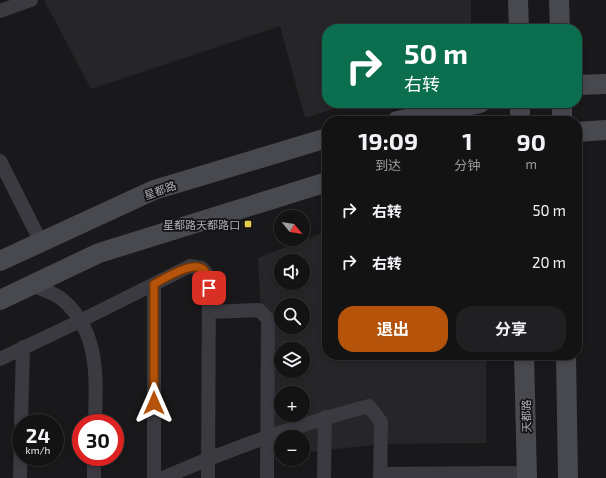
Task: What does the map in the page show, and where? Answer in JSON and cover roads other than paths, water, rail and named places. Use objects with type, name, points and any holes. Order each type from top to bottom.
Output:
[{"type":"main road","points":[[518,0],[519,24]]},
{"type":"main road","points":[[559,0],[560,24]]},
{"type":"main road","points":[[582,85],[606,84]]},
{"type":"main road","points":[[420,116],[457,108]]},
{"type":"main road","points":[[582,132],[606,130]]},
{"type":"main road","name":"星都路","points":[[0,261],[154,190],[322,140]]},
{"type":"main road","points":[[0,300],[98,253],[322,184]]},
{"type":"main road","name":"天都路","points":[[524,360],[527,476]]},
{"type":"main road","points":[[566,360],[568,478]]},
{"type":"street","points":[[0,11],[31,0]]},
{"type":"street","points":[[0,161],[41,242]]},
{"type":"street","points":[[0,359],[190,266],[202,268],[209,277],[208,478]]},
{"type":"street","points":[[154,284],[154,478]]},
{"type":"street","points":[[31,285],[63,300],[82,320],[91,344],[96,370],[95,414]]},
{"type":"street","points":[[209,312],[259,310],[268,319],[267,478]]},
{"type":"street","points":[[21,414],[23,347]]},
{"type":"street","points":[[163,478],[208,459],[325,417],[369,406],[381,422],[380,476],[527,476]]},
{"type":"street","points":[[324,478],[325,417]]},
{"type":"street","points":[[20,466],[20,478]]},
{"type":"street","points":[[94,466],[94,478]]},
{"type":"place","name":"星都路天都路口","points":[[248,224]]}]
